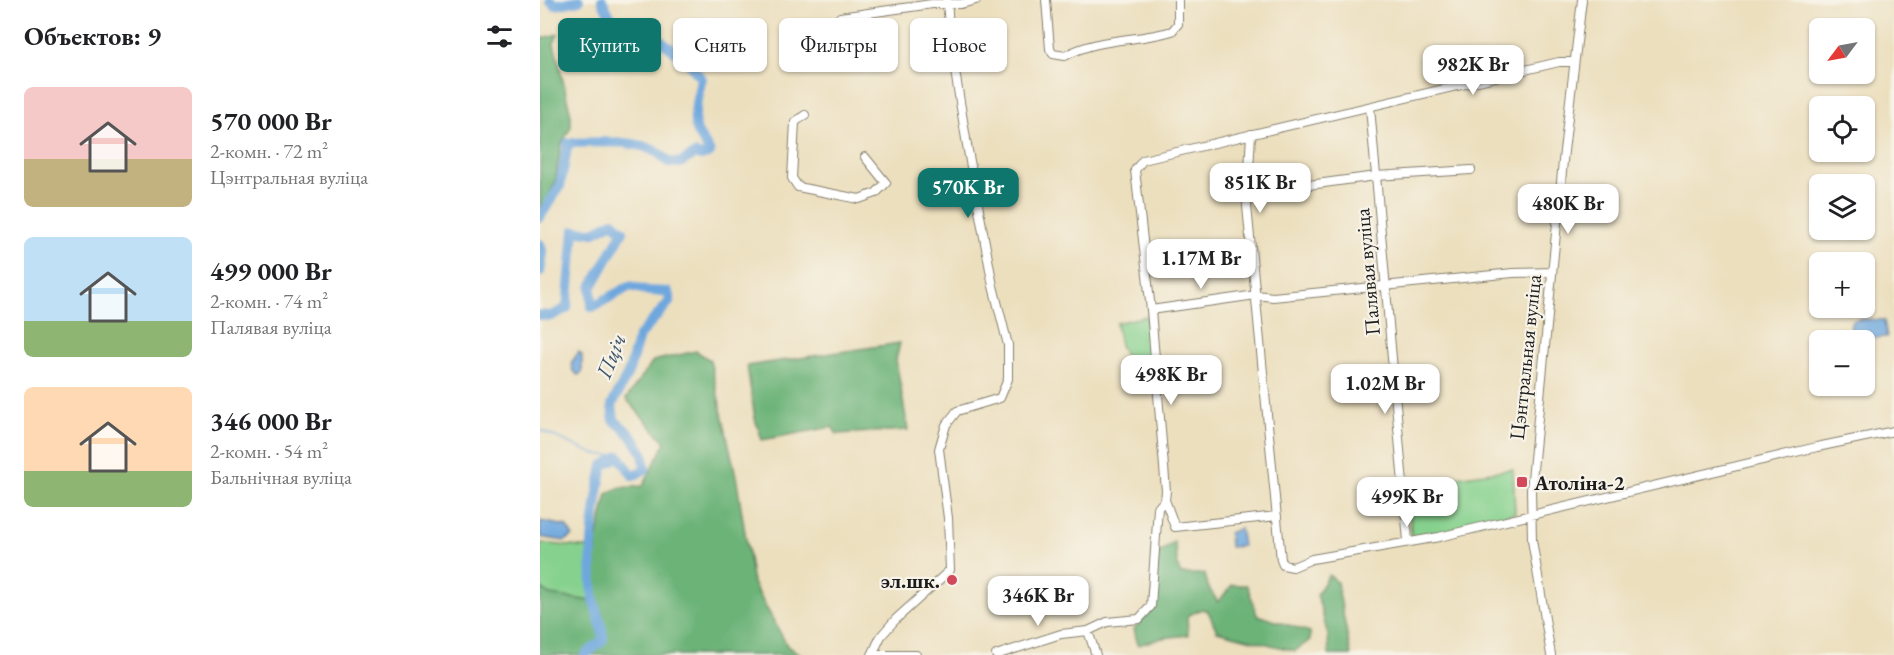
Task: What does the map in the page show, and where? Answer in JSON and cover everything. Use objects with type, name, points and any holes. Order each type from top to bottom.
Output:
[{"type":"street","points":[[840,17],[976,0]]},
{"type":"street","points":[[1046,0],[1050,49],[1053,54],[1065,56],[1077,49],[1114,40],[1169,32],[1178,24],[1178,0]]},
{"type":"street","name":"Цэнтральная вуліца","points":[[1551,655],[1531,515],[1552,272],[1582,0]]},
{"type":"street","points":[[872,653],[896,619],[950,570],[948,518],[939,449],[944,433],[957,411],[1000,398],[1009,373],[1008,345],[993,286],[956,82],[948,2]]},
{"type":"street","points":[[996,655],[1061,634],[1088,631],[1107,622],[1139,620],[1147,614],[1151,606],[1158,508],[1165,500],[1167,491],[1151,310],[1135,170],[1143,160],[1559,62],[1574,62]]},
{"type":"street","name":"Палявая вуліца","points":[[1370,107],[1408,541]]},
{"type":"street","points":[[805,115],[795,122],[792,178],[798,188],[859,199],[868,198],[886,183],[865,157]]},
{"type":"street","points":[[1251,134],[1247,206],[1277,516],[1284,565],[1293,567],[1312,559],[1439,537],[1894,431]]},
{"type":"street","points":[[1294,187],[1376,176],[1471,171]]},
{"type":"street","points":[[1151,310],[1256,295],[1273,297],[1513,273],[1552,272]]},
{"type":"street","points":[[1165,500],[1175,526],[1277,516]]},
{"type":"street","points":[[1088,631],[1096,655]]},
{"type":"street","points":[[872,653],[916,655]]},
{"type":"green space","points":[[558,34],[554,43],[558,72],[561,72],[571,115],[571,127],[561,145],[555,183],[540,213],[540,39]]},
{"type":"green space","points":[[1147,316],[1151,365],[1130,366],[1120,345],[1116,323]]},
{"type":"green space","points":[[900,343],[896,360],[908,430],[837,434],[832,427],[762,440],[755,419],[747,366]]},
{"type":"green space","points":[[696,351],[710,360],[736,476],[753,583],[788,647],[802,655],[589,655],[606,641],[605,629],[595,596],[594,570],[607,494],[618,488],[643,486],[665,442],[626,399],[653,361]]},
{"type":"green space","points":[[1513,469],[1515,513],[1438,534],[1411,537],[1408,484]]},
{"type":"green space","points":[[1174,542],[1181,574],[1205,574],[1208,587],[1218,602],[1232,585],[1247,585],[1257,615],[1310,632],[1310,640],[1295,651],[1217,631],[1208,611],[1202,609],[1187,616],[1188,635],[1162,638],[1138,645],[1134,629],[1151,611],[1159,553]]},
{"type":"green space","points":[[540,543],[590,548],[591,601],[549,595],[540,587]]},
{"type":"green space","points":[[1329,575],[1337,582],[1351,655],[1329,655],[1328,635],[1317,594]]},
{"type":"green space","points":[[540,587],[549,595],[591,601],[601,626],[602,639],[581,655],[540,655]]},
{"type":"water","points":[[1858,319],[1884,320],[1887,337],[1875,338],[1875,330],[1851,330],[1851,322]]},
{"type":"water","points":[[579,352],[582,355],[582,373],[578,375],[573,371],[571,363]]},
{"type":"water","points":[[540,521],[566,526],[573,536],[565,541],[540,537]]},
{"type":"water","points":[[1240,528],[1243,546],[1230,547],[1229,533]]},
{"type":"waterway","name":"Пціч","points":[[550,0],[555,5],[579,0]]},
{"type":"waterway","name":"Пціч","points":[[540,217],[560,186],[568,143],[608,142],[636,145],[648,148],[668,162],[680,163],[695,154],[701,156],[710,153],[695,126],[701,78],[687,61],[659,39],[642,37],[611,18],[602,0]]},
{"type":"waterway","name":"Пціч","points":[[540,315],[551,316],[567,308],[574,231],[594,232],[613,222],[623,231],[591,288],[592,307],[630,286],[649,291],[668,292],[670,301],[639,336],[629,371],[612,405],[614,420],[631,435],[643,453],[645,469],[633,476],[619,456],[603,466],[595,514],[591,563],[593,595],[603,640],[585,655]]},
{"type":"waterway","name":"Пціч","points":[[540,244],[543,253],[540,272]]},
{"type":"waterway","points":[[540,430],[594,454],[619,456]]},
{"type":"place","name":"Атоліна-2","points":[[1522,482]]},
{"type":"place","name":"эл.шк.","points":[[952,580]]}]
